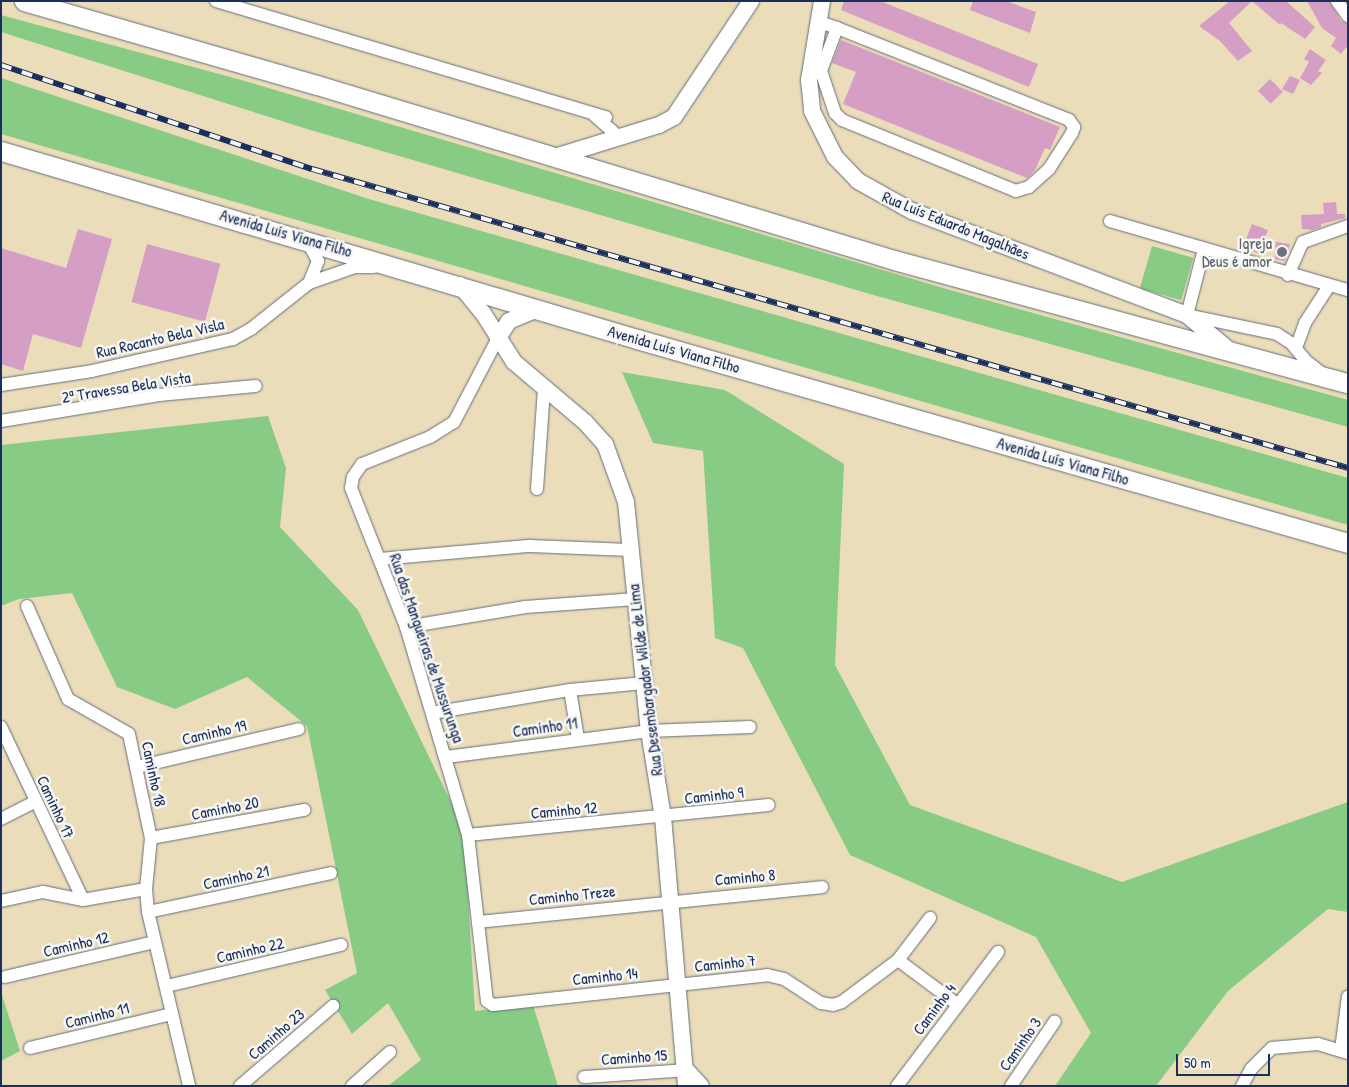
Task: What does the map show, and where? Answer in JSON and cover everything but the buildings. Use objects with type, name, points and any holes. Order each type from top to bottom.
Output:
[{"type":"highway","points":[[24,1],[555,157],[894,260],[1339,381]]},
{"type":"highway","name":"Avenida Luís Viana Filho","points":[[1,151],[306,239],[537,309],[1348,543]]},
{"type":"main road","points":[[555,157],[659,125],[674,117],[751,1]]},
{"type":"main road","name":"Rua Luís Eduardo Magalhães","points":[[822,1],[809,80],[812,111],[835,157],[858,182],[912,211],[1187,315],[1230,351]]},
{"type":"main road","name":"Rua Desembargador Wilde de Lima","points":[[460,285],[483,313],[514,362],[585,422],[605,444],[617,469],[626,502],[649,731],[663,817],[686,1078]]},
{"type":"main road","points":[[498,338],[508,321],[537,309]]},
{"type":"main road","points":[[686,1078],[701,1086]]},
{"type":"street","points":[[216,1],[600,116],[619,137]]},
{"type":"street","points":[[1337,1],[1348,16]]},
{"type":"street","points":[[819,22],[837,28],[1069,120],[1074,127],[1072,133],[1049,169],[1029,186],[1016,191],[842,120],[835,113],[821,71],[837,28]]},
{"type":"street","points":[[1110,221],[1288,275],[1348,290]]},
{"type":"street","points":[[1288,275],[1303,242],[1348,226]]},
{"type":"street","points":[[306,239],[318,261],[309,283]]},
{"type":"street","points":[[1204,249],[1187,315],[1277,334],[1296,348],[1306,362],[1339,381]]},
{"type":"street","name":"Rua Rocanto Bela Visla","points":[[1,385],[92,371],[233,338],[251,329],[309,283],[355,267],[409,270]]},
{"type":"street","points":[[1296,348],[1305,323],[1329,286]]},
{"type":"street","name":"Rua das Mangueiras de Mussurunga","points":[[484,984],[468,835],[406,628],[351,488],[357,468],[444,430],[454,422],[498,338]]},
{"type":"street","name":"2ª Travessa Bela Vista","points":[[1,421],[159,395],[256,386]]},
{"type":"street","points":[[537,489],[544,389]]},
{"type":"street","points":[[380,559],[521,546],[630,550]]},
{"type":"street","points":[[406,628],[524,607],[636,599]]},
{"type":"street","name":"Caminho 18","points":[[27,606],[68,698],[126,731],[137,767],[151,838],[146,889],[148,912],[154,942],[167,986],[189,1086]]},
{"type":"street","points":[[432,713],[570,690],[644,683]]},
{"type":"street","points":[[570,690],[578,739]]},
{"type":"street","name":"Caminho 11","points":[[446,757],[649,731],[750,727]]},
{"type":"street","name":"Caminho 19","points":[[137,767],[299,729]]},
{"type":"street","name":"Caminho 17","points":[[2,730],[83,900]]},
{"type":"street","points":[[1,819],[36,802]]},
{"type":"street","name":"Caminho 9","points":[[663,817],[769,805]]},
{"type":"street","name":"Caminho 20","points":[[151,838],[304,810]]},
{"type":"street","name":"Caminho 12","points":[[468,835],[663,817]]},
{"type":"street","name":"Caminho 21","points":[[148,912],[331,872]]},
{"type":"street","name":"Caminho 8","points":[[670,900],[822,887]]},
{"type":"street","points":[[1,901],[43,892],[83,900],[146,889]]},
{"type":"street","name":"Caminho Treze","points":[[478,922],[670,900]]},
{"type":"street","points":[[930,918],[898,960],[957,1004]]},
{"type":"street","name":"Caminho 12","points":[[5,977],[154,942]]},
{"type":"street","name":"Caminho 22","points":[[167,986],[341,945]]},
{"type":"street","name":"Caminho 4","points":[[897,1086],[998,952]]},
{"type":"street","name":"Caminho 7","points":[[678,984],[775,976],[821,1003],[833,1005],[842,1002],[898,960]]},
{"type":"street","name":"Caminho 14","points":[[484,984],[487,1001],[493,1005],[678,984]]},
{"type":"street","points":[[1242,1086],[1251,1068],[1272,1048],[1318,1044],[1345,1051],[1348,996]]},
{"type":"street","name":"Caminho 23","points":[[240,1086],[333,1006]]},
{"type":"street","name":"Caminho 11","points":[[30,1048],[172,1014]]},
{"type":"street","name":"Caminho 3","points":[[1010,1086],[1055,1021]]},
{"type":"street","points":[[352,1086],[390,1052]]},
{"type":"street","name":"Caminho 15","points":[[584,1077],[686,1078]]},
{"type":"green space","points":[[1,15],[245,81],[950,290],[1348,400],[1348,427],[870,294],[307,129],[1,32]]},
{"type":"green space","points":[[1,78],[369,199],[1348,478],[1348,525],[1,134]]},
{"type":"green space","points":[[1152,246],[1193,258],[1181,300],[1140,288]]},
{"type":"green space","points":[[622,372],[725,390],[844,464],[835,665],[910,805],[1122,882],[1348,802],[1348,912],[1328,909],[1228,991],[1156,1086],[1055,1086],[1091,1033],[1036,937],[850,855],[743,648],[715,638],[703,451],[653,443]]},
{"type":"green space","points":[[268,416],[286,468],[280,527],[358,610],[464,829],[475,1011],[533,1005],[558,1086],[388,1086],[421,1060],[388,1003],[352,1034],[325,990],[357,973],[307,726],[247,677],[175,709],[117,687],[72,593],[19,599],[1,606],[1,445]]},
{"type":"green space","points":[[1,992],[20,1051],[1,1061]]},
{"type":"railway","points":[[1,65],[312,169],[1348,468]]},
{"type":"place","name":"Igreja Deus é amor","points":[[1282,252]]}]
